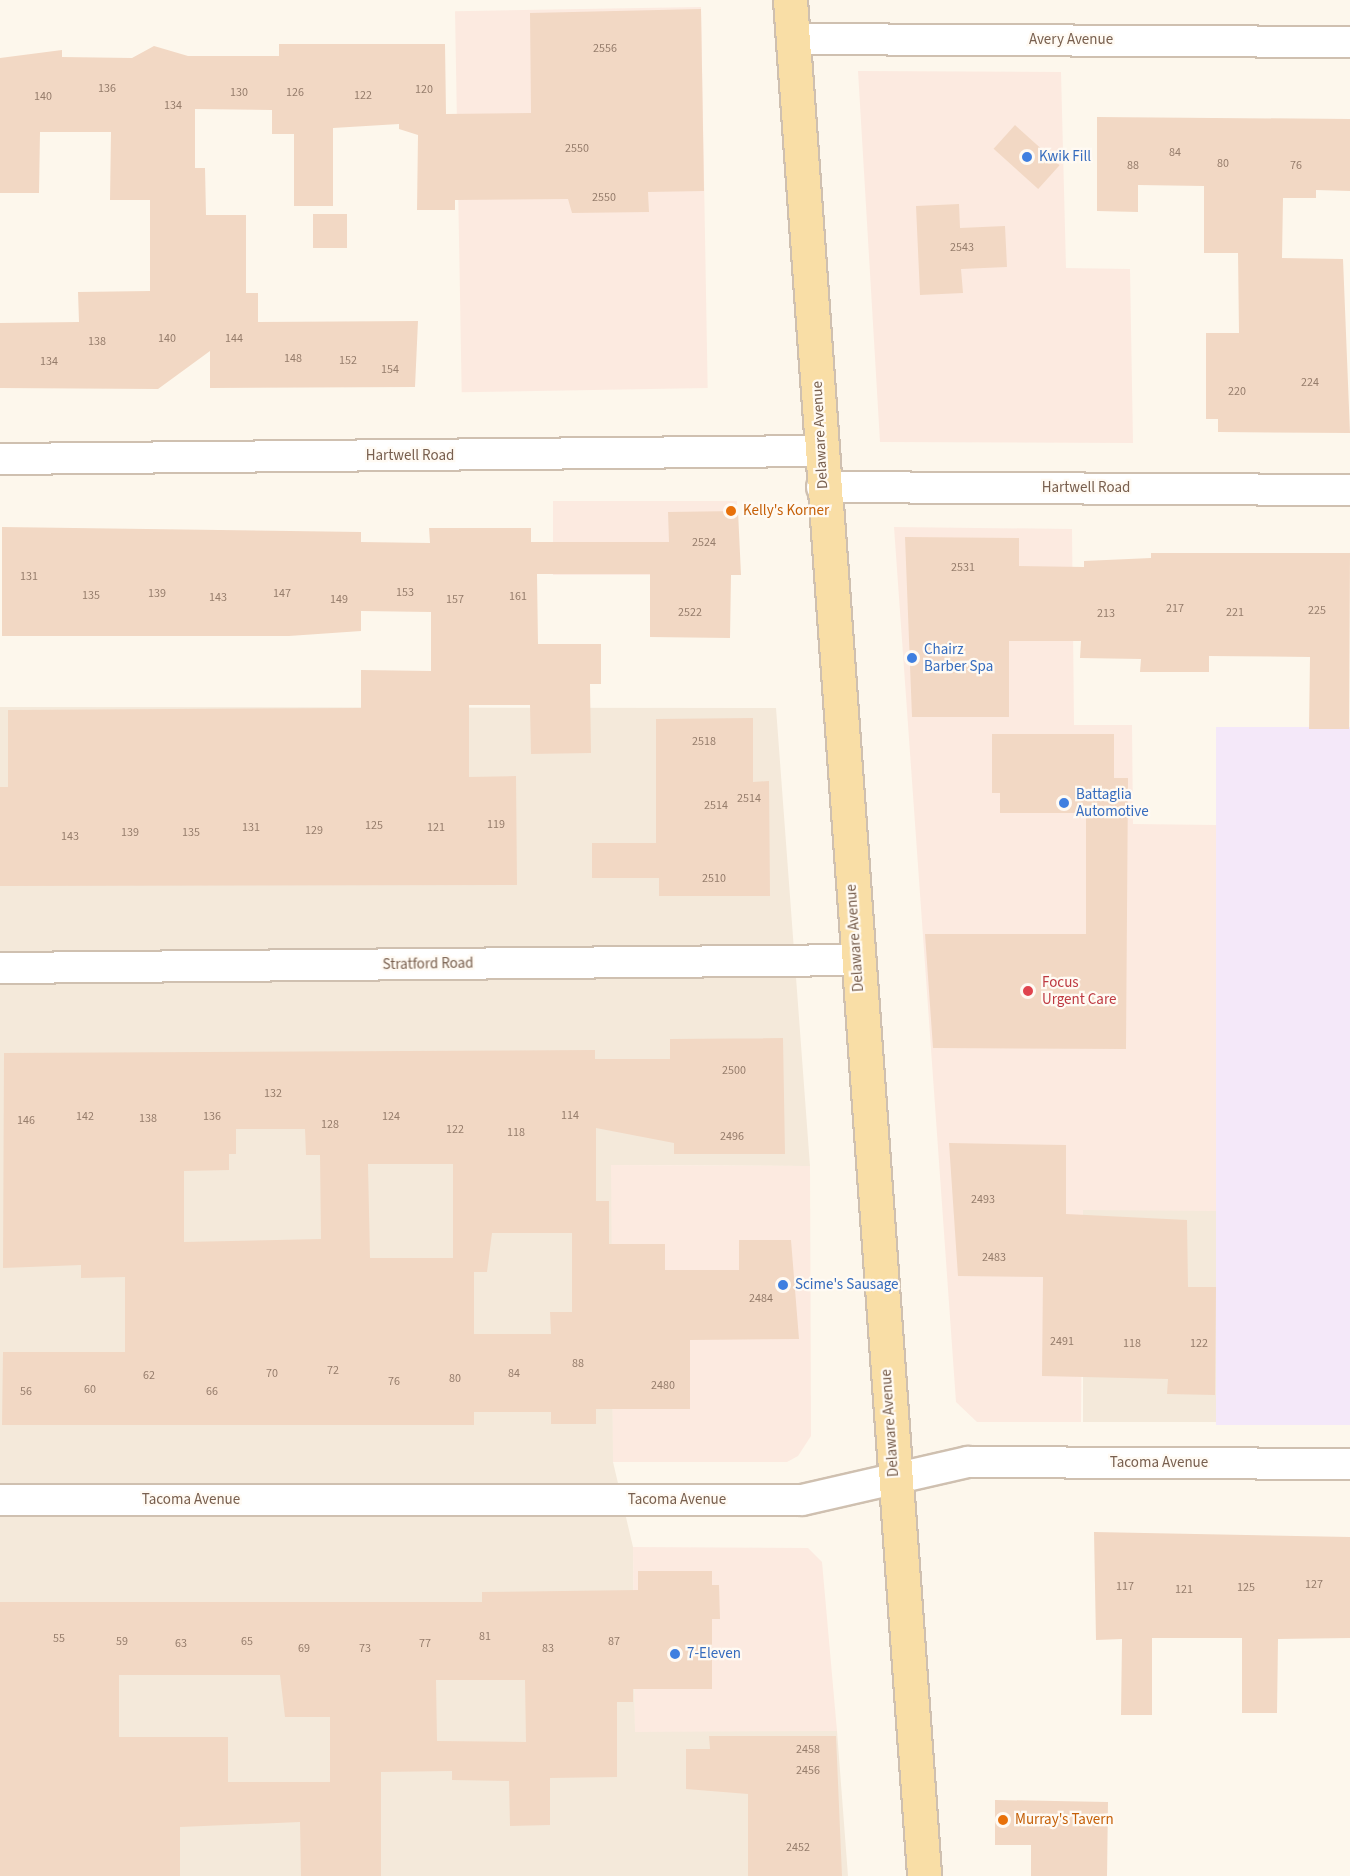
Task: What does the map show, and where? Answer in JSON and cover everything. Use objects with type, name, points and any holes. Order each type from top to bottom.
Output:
[{"type":"main road","name":"Delaware Avenue","points":[[790,0],[822,487],[924,1876]]},
{"type":"street","name":"Avery Avenue","points":[[793,39],[1350,42]]},
{"type":"street","name":"Hartwell Road","points":[[0,459],[820,451]]},
{"type":"street","name":"Hartwell Road","points":[[822,487],[1350,490]]},
{"type":"street","name":"Stratford Road","points":[[0,968],[857,960]]},
{"type":"street","name":"Tacoma Avenue","points":[[0,1500],[802,1500],[968,1462],[1350,1464]]},
{"type":"shaded area","points":[[701,7],[708,388],[462,392],[455,11]]},
{"type":"shaded area","points":[[858,71],[1061,72],[1066,268],[1130,269],[1133,443],[880,442]]},
{"type":"shaded area","points":[[553,501],[737,501],[737,575],[553,575]]},
{"type":"shaded area","points":[[894,527],[1072,529],[1074,725],[1132,725],[1133,824],[1217,825],[1218,1211],[1083,1210],[1081,1422],[977,1422],[956,1402]]},
{"type":"shaded area","points":[[0,707],[776,708],[810,1166],[612,1165],[613,1462],[633,1547],[635,1731],[837,1731],[848,1876],[0,1876]]},
{"type":"shaded area","points":[[1216,727],[1350,727],[1350,1425],[1216,1425]]},
{"type":"shaded area","points":[[611,1165],[810,1166],[811,1436],[798,1456],[787,1462],[613,1462]]},
{"type":"shaded area","points":[[1083,1210],[1218,1210],[1218,1422],[1083,1422]]},
{"type":"shaded area","points":[[633,1547],[808,1548],[822,1562],[837,1731],[635,1732]]},
{"type":"building","points":[[701,9],[704,191],[648,192],[649,212],[572,213],[568,199],[455,200],[455,210],[417,210],[418,135],[399,129],[399,124],[333,128],[333,206],[294,206],[294,134],[272,134],[272,110],[195,109],[195,168],[205,168],[206,215],[246,215],[246,293],[258,293],[258,322],[418,321],[415,387],[210,388],[210,351],[158,389],[0,388],[0,323],[79,322],[78,292],[150,291],[150,200],[110,200],[111,132],[40,132],[39,193],[0,193],[0,58],[62,50],[62,57],[132,58],[154,46],[188,56],[279,56],[279,44],[445,44],[446,114],[531,113],[530,13]]},
{"type":"building","points":[[1097,117],[1350,119],[1350,191],[1316,190],[1316,198],[1283,198],[1282,258],[1343,259],[1350,433],[1218,432],[1218,419],[1206,419],[1206,333],[1239,333],[1238,253],[1204,253],[1204,186],[1138,185],[1138,212],[1097,211]]},
{"type":"building","name":"Kwik Fill","points":[[1015,125],[1060,165],[1038,189],[994,149]]},
{"type":"building","points":[[959,204],[960,228],[1005,226],[1007,267],[961,269],[963,293],[920,295],[916,206]]},
{"type":"building","points":[[313,214],[347,214],[347,248],[313,248]]},
{"type":"building","points":[[738,511],[741,575],[731,575],[730,638],[650,637],[650,574],[537,574],[538,644],[601,644],[601,684],[590,684],[591,753],[531,754],[530,705],[469,705],[469,777],[516,776],[517,885],[0,886],[0,787],[8,787],[8,710],[361,708],[361,670],[431,671],[431,612],[361,611],[361,631],[289,636],[2,636],[2,527],[361,532],[361,542],[430,543],[429,528],[531,528],[531,542],[669,542],[668,512]]},
{"type":"building","points":[[905,537],[1019,538],[1019,566],[1084,567],[1084,561],[1151,558],[1151,553],[1350,553],[1349,729],[1309,729],[1310,657],[1209,656],[1209,672],[1140,672],[1141,659],[1080,658],[1081,641],[1009,641],[1009,717],[912,717]]},
{"type":"building","points":[[753,718],[753,782],[769,781],[770,896],[659,896],[659,878],[592,878],[592,843],[656,843],[656,719]]},
{"type":"building","name":"Focus Urgent Care","points":[[992,734],[1114,734],[1114,778],[1128,778],[1126,1049],[933,1048],[925,934],[1086,934],[1086,813],[1000,813],[1000,793],[992,793]]},
{"type":"building","points":[[783,1038],[785,1154],[674,1154],[674,1143],[596,1128],[596,1201],[609,1201],[609,1244],[665,1244],[665,1270],[739,1270],[739,1240],[791,1240],[799,1339],[690,1340],[690,1409],[596,1409],[596,1424],[551,1424],[551,1412],[474,1412],[474,1425],[2,1425],[3,1352],[125,1352],[125,1277],[81,1278],[81,1265],[3,1268],[4,1053],[595,1050],[595,1059],[670,1059],[670,1039]],"holes":[[[236,1129],[305,1129],[306,1155],[320,1155],[321,1239],[184,1242],[184,1171],[229,1170],[229,1154],[236,1154]],[[368,1164],[453,1164],[453,1258],[370,1258]],[[492,1233],[572,1233],[572,1312],[550,1312],[551,1334],[474,1334],[474,1272],[487,1272]]]},
{"type":"building","points":[[949,1143],[1066,1145],[1066,1214],[1187,1220],[1188,1287],[1216,1287],[1215,1395],[1167,1394],[1168,1379],[1042,1376],[1043,1277],[958,1276]]},
{"type":"building","points":[[1094,1532],[1350,1537],[1350,1638],[1278,1639],[1277,1713],[1242,1713],[1242,1638],[1152,1638],[1152,1715],[1121,1715],[1122,1639],[1096,1640]]},
{"type":"building","points":[[638,1571],[712,1571],[712,1585],[719,1585],[720,1619],[712,1619],[712,1689],[633,1689],[633,1702],[617,1702],[617,1777],[550,1778],[550,1825],[510,1826],[509,1781],[452,1780],[452,1771],[381,1772],[381,1876],[301,1876],[300,1822],[180,1827],[180,1876],[0,1876],[0,1602],[482,1602],[482,1592],[638,1590]],"holes":[[[119,1675],[280,1675],[285,1717],[330,1717],[330,1782],[228,1782],[228,1737],[119,1737]],[[436,1680],[525,1680],[526,1742],[437,1741]]]},
{"type":"building","points":[[709,1736],[836,1736],[842,1876],[748,1876],[748,1794],[686,1789],[686,1749],[710,1749]]},
{"type":"building","points":[[995,1800],[1108,1802],[1107,1876],[1031,1876],[1031,1845],[995,1845]]},
{"type":"place","name":"Kwik Fill","points":[[1027,157]]},
{"type":"place","name":"Kelly's Korner","points":[[731,511]]},
{"type":"place","name":"Chairz Barber Spa","points":[[912,658]]},
{"type":"place","name":"Battaglia Automotive","points":[[1064,803]]},
{"type":"place","name":"Focus Urgent Care","points":[[1028,991]]},
{"type":"place","name":"Scime's Sausage","points":[[783,1285]]},
{"type":"place","name":"7-Eleven","points":[[675,1654]]},
{"type":"place","name":"Murray's Tavern","points":[[1003,1820]]}]
